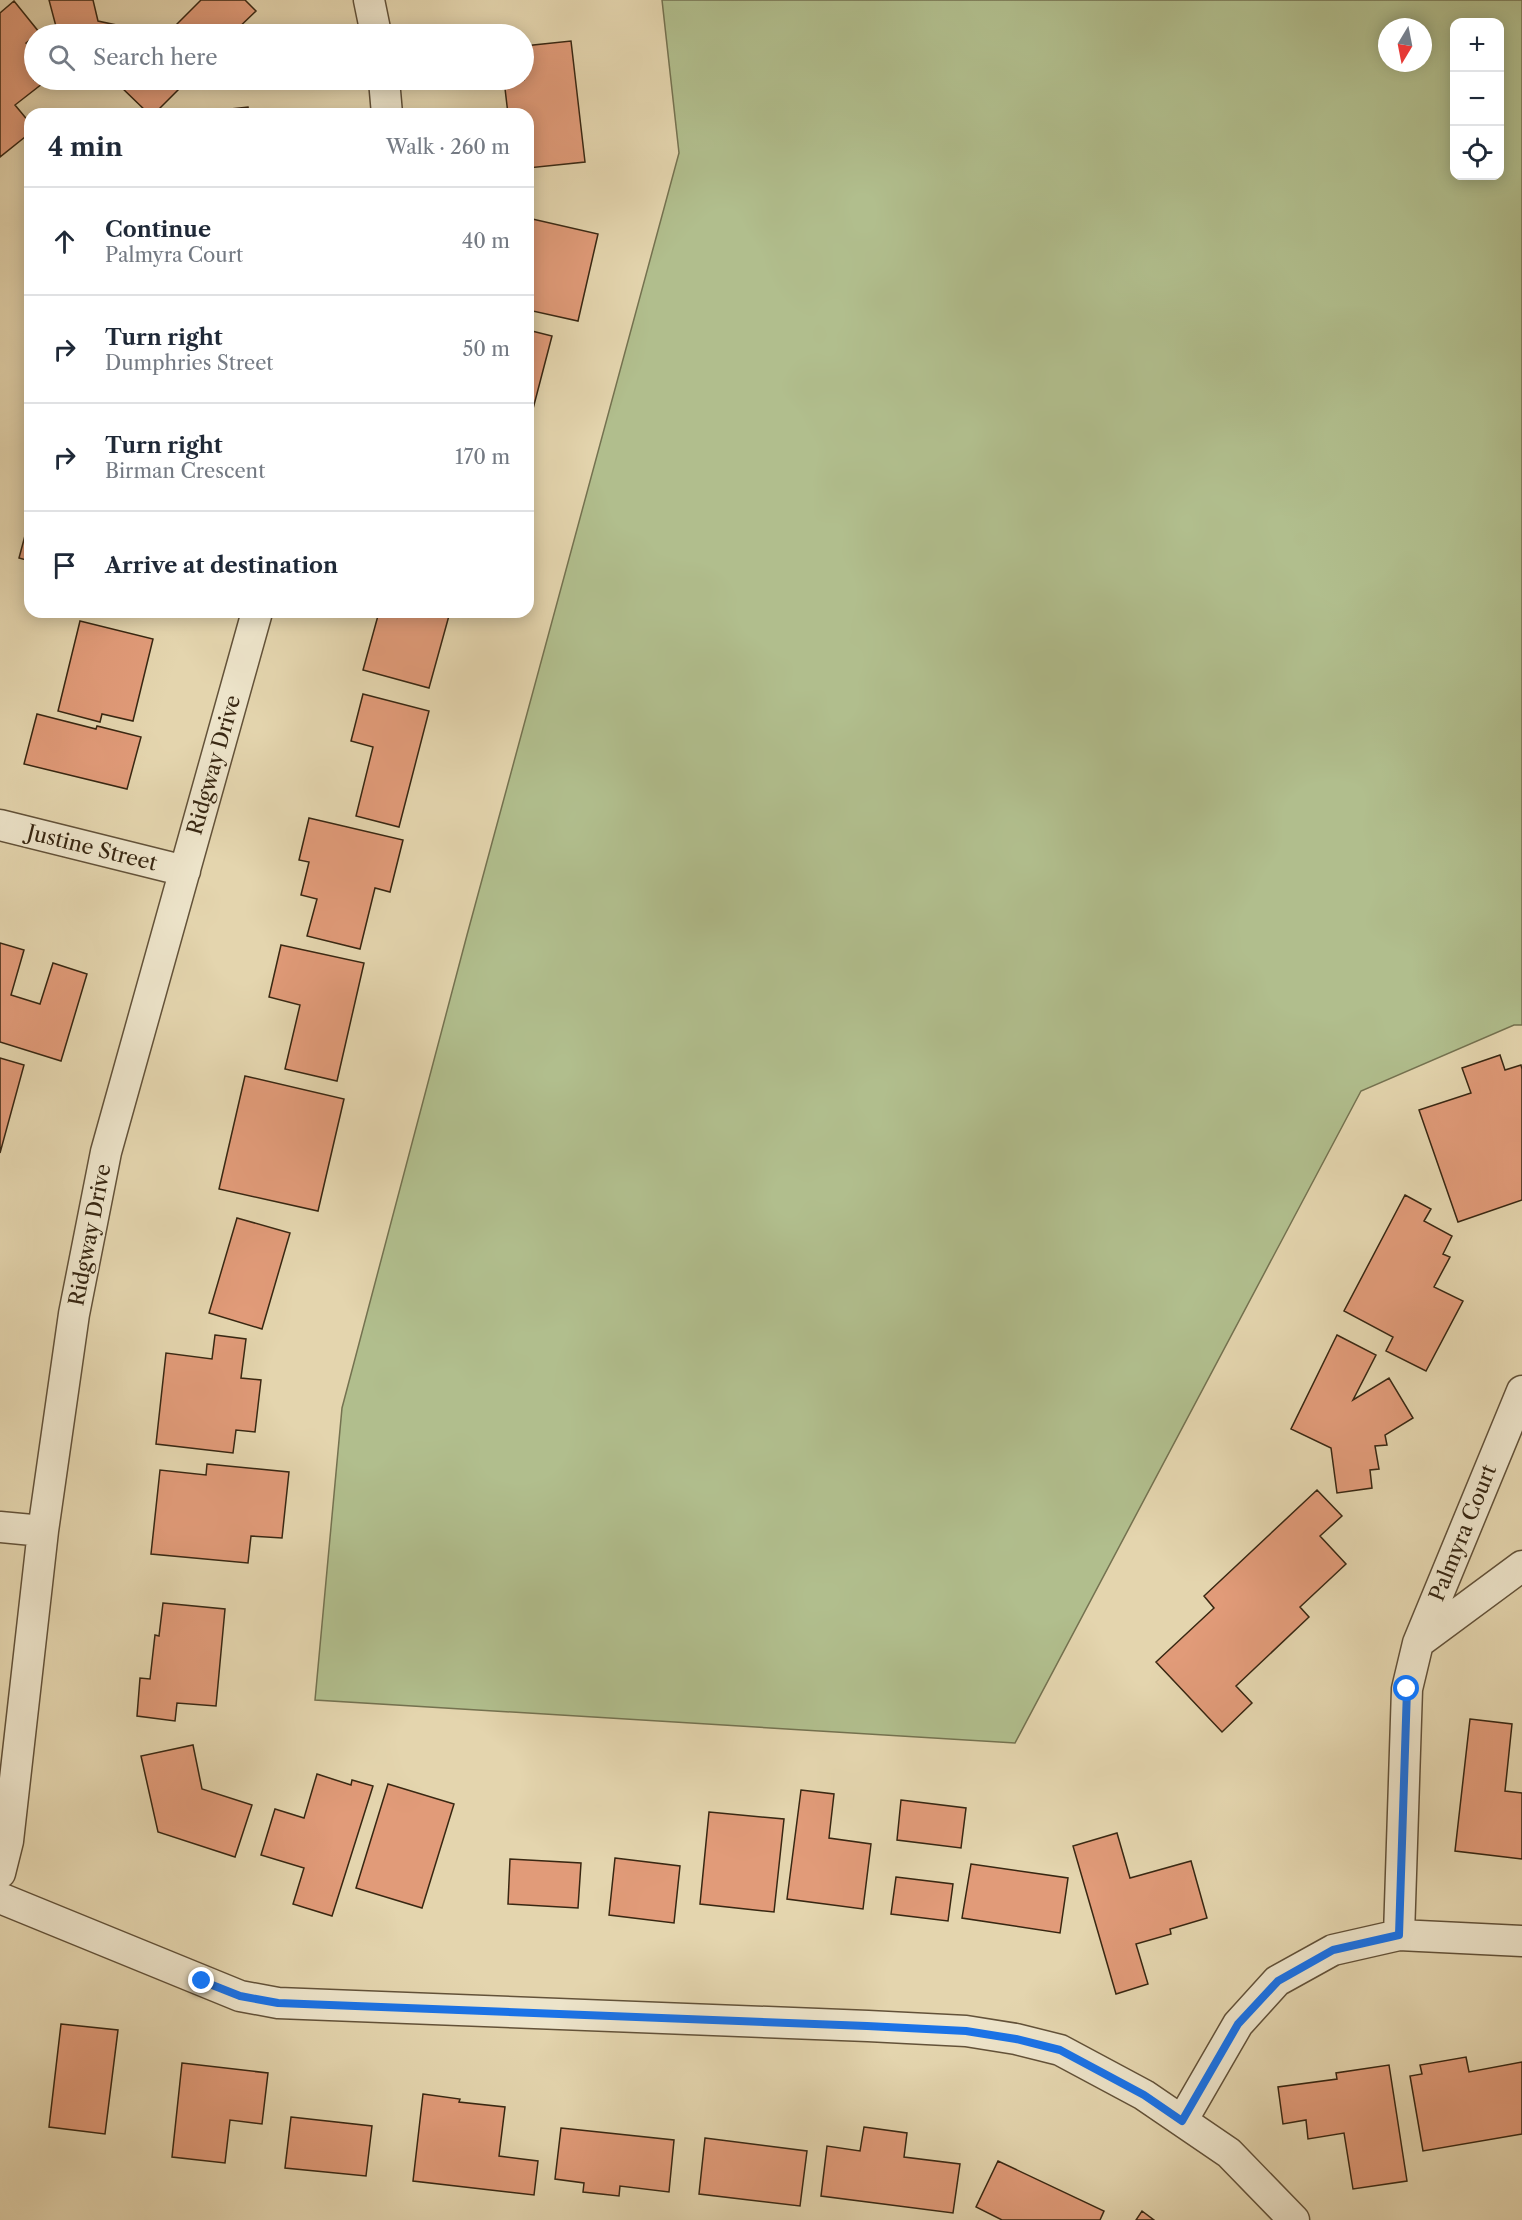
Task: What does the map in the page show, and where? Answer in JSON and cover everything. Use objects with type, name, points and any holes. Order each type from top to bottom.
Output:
[{"type":"street","points":[[369,0],[374,24]]},
{"type":"street","points":[[385,90],[386,108]]},
{"type":"street","name":"Ridgway Drive","points":[[0,1873],[8,1841],[43,1531],[74,1314],[106,1152],[255,618]]},
{"type":"street","name":"Justine Street","points":[[0,825],[185,871]]},
{"type":"street","name":"Palmyra Court","points":[[1399,1935],[1407,1689],[1418,1643],[1522,1391]]},
{"type":"street","points":[[0,1527],[43,1531]]},
{"type":"street","name":"Palmyra Court","points":[[1418,1643],[1522,1566]]},
{"type":"street","points":[[0,1898],[240,1996],[278,2003],[867,2026],[966,2031],[1016,2039],[1060,2050],[1144,2095],[1230,2153],[1294,2220]]},
{"type":"street","points":[[1182,2121],[1238,2024],[1278,1981],[1333,1950],[1399,1935],[1522,1941]]},
{"type":"green space","points":[[662,0],[1522,0],[1522,1025],[1514,1025],[1361,1091],[1015,1743],[315,1700],[342,1408],[467,935],[679,153]]},
{"type":"building","points":[[49,0],[93,0],[98,21],[112,24],[55,24]]},
{"type":"building","points":[[201,0],[245,0],[256,11],[242,24],[177,24]]},
{"type":"building","points":[[14,1],[33,24],[24,24],[24,90],[34,90],[15,105],[24,116],[24,138],[0,157],[0,13]]},
{"type":"building","points":[[571,41],[585,162],[534,167],[534,108],[507,108],[505,90],[534,90],[534,45]]},
{"type":"building","points":[[124,90],[178,90],[160,108],[143,108]]},
{"type":"building","points":[[534,219],[598,234],[578,321],[534,311]]},
{"type":"building","points":[[534,332],[552,336],[534,405]]},
{"type":"building","points":[[24,539],[24,559],[19,558]]},
{"type":"building","points":[[377,618],[448,618],[429,688],[363,670]]},
{"type":"building","points":[[80,621],[153,639],[133,721],[102,714],[100,722],[58,711]]},
{"type":"building","points":[[363,694],[429,711],[399,827],[356,816],[373,747],[351,741]]},
{"type":"building","points":[[37,714],[96,729],[97,726],[141,737],[127,789],[24,764]]},
{"type":"building","points":[[309,818],[403,840],[390,892],[375,888],[360,949],[307,936],[317,899],[301,895],[309,862],[299,860]]},
{"type":"building","points":[[0,943],[24,950],[11,995],[40,1004],[53,963],[87,974],[61,1061],[0,1042]]},
{"type":"building","points":[[281,945],[364,963],[337,1081],[285,1069],[300,1005],[269,997]]},
{"type":"building","points":[[1500,1055],[1505,1070],[1521,1065],[1522,1069],[1522,1200],[1458,1222],[1419,1110],[1471,1093],[1462,1068]]},
{"type":"building","points":[[0,1058],[24,1065],[0,1153]]},
{"type":"building","points":[[245,1076],[344,1099],[318,1211],[219,1189]]},
{"type":"building","points":[[1405,1195],[1431,1209],[1424,1221],[1452,1236],[1443,1254],[1450,1257],[1434,1287],[1463,1301],[1426,1371],[1386,1351],[1393,1337],[1344,1311]]},
{"type":"building","points":[[237,1218],[290,1233],[262,1329],[209,1313]]},
{"type":"building","points":[[215,1335],[246,1339],[241,1378],[261,1380],[255,1432],[236,1430],[233,1453],[156,1444],[166,1353],[212,1359]]},
{"type":"building","points":[[1337,1335],[1376,1355],[1353,1400],[1389,1378],[1413,1418],[1385,1435],[1387,1445],[1375,1446],[1379,1469],[1370,1470],[1372,1488],[1337,1493],[1331,1448],[1291,1429]]},
{"type":"building","points":[[207,1464],[289,1472],[282,1538],[251,1536],[248,1563],[151,1554],[160,1470],[206,1475]]},
{"type":"building","points":[[1317,1490],[1342,1516],[1320,1536],[1346,1564],[1300,1607],[1309,1617],[1236,1686],[1252,1703],[1222,1732],[1156,1662],[1214,1608],[1204,1596]]},
{"type":"building","points":[[163,1603],[225,1609],[216,1706],[177,1703],[175,1721],[137,1716],[140,1678],[150,1679],[155,1635],[159,1636]]},
{"type":"building","points":[[1470,1719],[1512,1724],[1505,1791],[1522,1793],[1522,1859],[1455,1851]]},
{"type":"building","points":[[193,1745],[202,1789],[252,1805],[235,1857],[158,1832],[141,1756]]},
{"type":"building","points":[[317,1774],[351,1785],[352,1780],[373,1786],[332,1916],[293,1904],[304,1868],[261,1855],[275,1809],[304,1818]]},
{"type":"building","points":[[388,1784],[454,1804],[422,1908],[356,1888]]},
{"type":"building","points":[[801,1790],[834,1794],[829,1838],[871,1844],[863,1909],[787,1899]]},
{"type":"building","points":[[901,1800],[966,1808],[961,1848],[897,1840]]},
{"type":"building","points":[[709,1812],[784,1819],[774,1912],[700,1904]]},
{"type":"building","points":[[1117,1833],[1130,1878],[1191,1861],[1207,1918],[1170,1929],[1171,1934],[1136,1944],[1148,1984],[1116,1994],[1073,1846]]},
{"type":"building","points":[[615,1858],[680,1866],[674,1923],[609,1915]]},
{"type":"building","points":[[510,1859],[581,1863],[578,1908],[508,1904]]},
{"type":"building","points":[[971,1864],[1068,1878],[1060,1933],[962,1918]]},
{"type":"building","points":[[896,1877],[953,1884],[948,1921],[891,1914]]},
{"type":"building","points":[[61,2024],[118,2030],[105,2134],[49,2127]]},
{"type":"building","points":[[1466,2057],[1469,2072],[1522,2062],[1522,2134],[1423,2151],[1410,2076],[1422,2074],[1420,2065]]},
{"type":"building","points":[[182,2063],[268,2073],[262,2124],[230,2120],[225,2163],[172,2157]]},
{"type":"building","points":[[1389,2065],[1407,2181],[1353,2189],[1344,2133],[1308,2139],[1306,2120],[1283,2124],[1278,2087],[1337,2079],[1336,2073]]},
{"type":"building","points":[[423,2094],[460,2099],[459,2102],[505,2107],[499,2156],[538,2161],[534,2195],[413,2181]]},
{"type":"building","points":[[291,2117],[372,2126],[366,2176],[285,2168]]},
{"type":"building","points":[[864,2127],[907,2133],[904,2157],[960,2164],[953,2213],[821,2196],[827,2146],[860,2151]]},
{"type":"building","points":[[561,2128],[674,2140],[669,2192],[620,2186],[619,2196],[583,2192],[584,2183],[555,2179]]},
{"type":"building","points":[[705,2138],[807,2151],[800,2206],[699,2194]]},
{"type":"building","points":[[998,2161],[1104,2211],[1100,2220],[1002,2220],[976,2207]]},
{"type":"building","points":[[1142,2211],[1154,2220],[1136,2220]]},
{"type":"route","points":[[202,1981],[240,1996],[278,2003],[966,2031],[1016,2039],[1060,2050],[1144,2095],[1182,2121],[1238,2024],[1278,1981],[1333,1950],[1399,1935],[1407,1689]]}]
